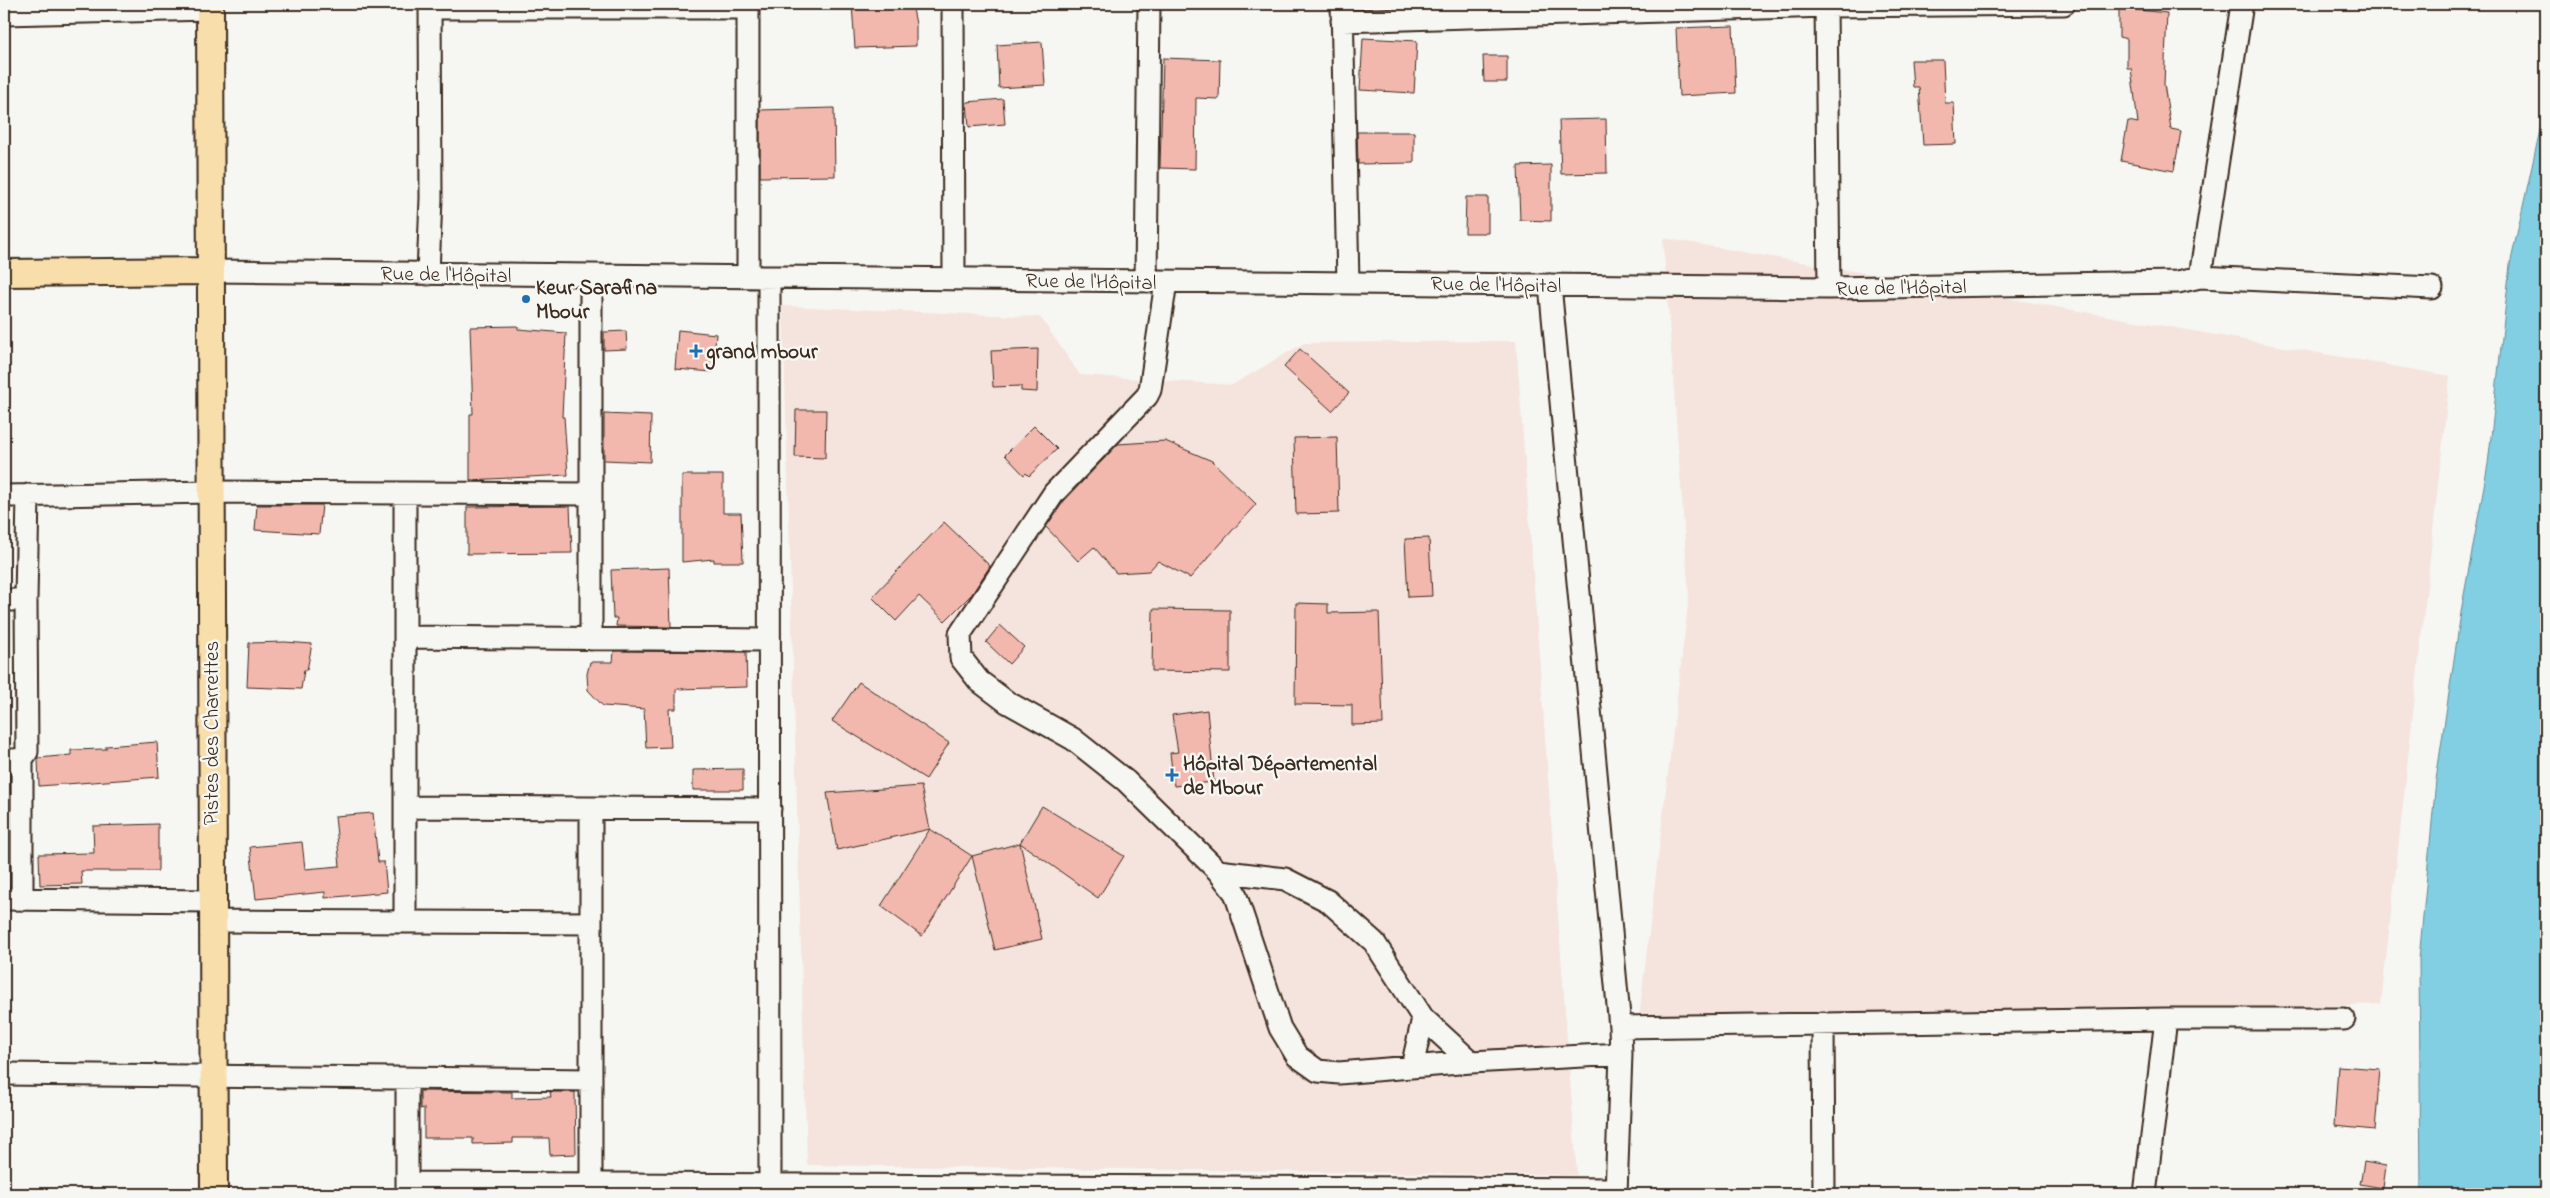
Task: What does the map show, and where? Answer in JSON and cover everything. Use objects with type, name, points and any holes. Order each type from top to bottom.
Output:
[{"type":"main road","name":"Pistes des Charrettes","points":[[210,6],[210,492],[214,1194]]},
{"type":"main road","name":"Rue de l'Hôpital","points":[[4,273],[210,272]]},
{"type":"street","points":[[953,4],[954,279]]},
{"type":"street","points":[[1149,4],[1156,282],[1148,396],[1054,493],[960,634],[961,658],[979,681],[1007,702],[1073,739],[1126,781],[1218,871],[1235,893],[1280,1028],[1297,1056],[1318,1071],[1339,1074],[1471,1062],[1622,1054]]},
{"type":"street","points":[[1348,283],[1342,13],[1826,5],[2064,4]]},
{"type":"street","points":[[2200,277],[2242,4]]},
{"type":"street","points":[[1826,5],[1829,288]]},
{"type":"street","points":[[4,14],[210,6]]},
{"type":"street","points":[[428,274],[431,198],[430,6],[748,6],[748,277]]},
{"type":"street","name":"Rue de l'Hôpital","points":[[210,272],[1829,288],[2178,282],[2200,277],[2432,288]]},
{"type":"street","points":[[591,275],[591,638]]},
{"type":"street","points":[[769,277],[770,1190]]},
{"type":"street","points":[[406,1079],[406,1188],[591,1184],[770,1190],[1616,1192],[1622,1054],[1620,1026],[1550,285]]},
{"type":"street","points":[[4,496],[210,492],[591,494]]},
{"type":"street","points":[[405,493],[405,922]]},
{"type":"street","points":[[28,495],[26,600],[27,752],[13,760],[13,899],[405,922],[591,923]]},
{"type":"street","points":[[4,600],[26,600]]},
{"type":"street","points":[[405,638],[769,640]]},
{"type":"street","points":[[405,807],[770,809]]},
{"type":"street","points":[[591,808],[591,1184]]},
{"type":"street","points":[[1218,871],[1285,880],[1328,901],[1374,942],[1423,1018],[1471,1062]]},
{"type":"street","points":[[1412,1067],[1423,1018]]},
{"type":"street","points":[[1620,1026],[2166,1019],[2344,1019]]},
{"type":"street","points":[[2145,1194],[2166,1019]]},
{"type":"street","points":[[1823,1023],[1824,1194]]},
{"type":"street","points":[[4,1074],[213,1078],[591,1080]]},
{"type":"shaded area","points":[[1663,238],[2450,376],[2381,1004],[1638,1026],[1689,597]]},
{"type":"shaded area","name":"Hôpital Départemental de Mbour","points":[[783,306],[1040,317],[1080,375],[1232,385],[1304,343],[1516,341],[1577,1175],[807,1165]]},
{"type":"water","points":[[2546,103],[2546,1194],[2421,1194],[2419,959],[2436,780],[2462,606],[2488,464],[2510,265]]},
{"type":"building","points":[[852,4],[912,4],[916,24],[916,46],[855,48]]},
{"type":"building","points":[[2119,8],[2167,13],[2164,84],[2171,129],[2181,131],[2174,171],[2121,161],[2128,121],[2138,123],[2131,68],[2127,68],[2127,39],[2119,37]]},
{"type":"building","points":[[1733,26],[1736,93],[1679,96],[1676,28]]},
{"type":"building","points":[[1363,38],[1417,41],[1414,93],[1360,90]]},
{"type":"building","points":[[1042,42],[1045,85],[999,88],[997,45]]},
{"type":"building","points":[[1483,56],[1507,56],[1507,82],[1484,82]]},
{"type":"building","points":[[1163,58],[1220,60],[1219,99],[1196,98],[1195,169],[1160,168]]},
{"type":"building","points":[[1911,60],[1943,60],[1945,103],[1954,103],[1956,144],[1923,145],[1919,87],[1913,87]]},
{"type":"building","points":[[1003,99],[1005,124],[969,127],[967,102]]},
{"type":"building","points":[[834,108],[835,176],[760,177],[760,110]]},
{"type":"building","points":[[1606,119],[1607,173],[1561,174],[1559,120]]},
{"type":"building","points":[[1357,132],[1414,132],[1414,163],[1358,164]]},
{"type":"building","points":[[1551,165],[1551,221],[1520,220],[1518,166]]},
{"type":"building","points":[[1466,197],[1488,197],[1488,233],[1465,233]]},
{"type":"building","points":[[518,326],[518,329],[566,333],[562,417],[564,417],[568,475],[470,480],[470,414],[473,414],[470,327]]},
{"type":"building","name":"grand mbour","points":[[678,330],[716,334],[713,372],[675,369]]},
{"type":"building","points":[[626,331],[627,349],[604,350],[604,332]]},
{"type":"building","points":[[1038,349],[1037,392],[1021,391],[1021,386],[993,387],[991,351]]},
{"type":"building","points":[[1300,349],[1349,393],[1332,411],[1284,367]]},
{"type":"building","points":[[796,410],[826,410],[825,458],[795,457]]},
{"type":"building","points":[[604,414],[651,416],[650,462],[604,460]]},
{"type":"building","points":[[1034,426],[1057,449],[1029,476],[1026,473],[1024,475],[1005,455]]},
{"type":"building","points":[[1337,437],[1339,513],[1296,514],[1294,438]]},
{"type":"building","points":[[1165,441],[1212,461],[1256,504],[1190,578],[1158,561],[1149,571],[1116,573],[1094,547],[1078,561],[1046,527],[1064,501],[1118,444]]},
{"type":"building","points":[[682,475],[723,475],[723,513],[741,513],[743,562],[714,562],[714,559],[682,562]]},
{"type":"building","points":[[257,505],[322,505],[319,534],[255,530]]},
{"type":"building","points":[[570,506],[572,553],[467,554],[467,507]]},
{"type":"building","points":[[944,522],[990,566],[972,594],[945,621],[919,596],[896,621],[872,597]]},
{"type":"building","points":[[1429,538],[1432,596],[1408,597],[1405,539]]},
{"type":"building","points":[[669,568],[671,627],[616,626],[617,618],[613,618],[611,570]]},
{"type":"building","points":[[1296,603],[1328,604],[1328,613],[1379,612],[1383,724],[1352,725],[1352,705],[1295,704]]},
{"type":"building","points":[[1153,609],[1230,610],[1230,672],[1152,671]]},
{"type":"building","points":[[1000,625],[1024,647],[1009,664],[986,642]]},
{"type":"building","points":[[285,642],[312,644],[307,670],[304,670],[301,689],[247,687],[249,643]]},
{"type":"building","points":[[614,651],[746,652],[747,687],[676,689],[676,709],[669,709],[671,747],[646,748],[644,709],[603,706],[588,690],[587,674],[590,662],[613,662]]},
{"type":"building","points":[[859,682],[949,743],[926,779],[832,721]]},
{"type":"building","points":[[1207,710],[1214,782],[1174,786],[1170,753],[1178,752],[1172,715]]},
{"type":"building","points":[[157,742],[159,777],[39,786],[38,758],[71,755],[71,750],[106,749],[106,746]]},
{"type":"building","points":[[743,769],[743,790],[693,790],[693,770]]},
{"type":"building","points":[[921,786],[930,829],[837,850],[827,793]]},
{"type":"building","points":[[1042,806],[1124,856],[1098,898],[1020,843]]},
{"type":"building","points":[[373,813],[378,862],[384,862],[387,892],[325,898],[325,892],[256,899],[250,847],[302,842],[305,869],[340,866],[335,816]]},
{"type":"building","points":[[158,824],[158,871],[81,871],[82,884],[40,885],[39,854],[94,853],[93,826]]},
{"type":"building","points":[[930,829],[972,856],[922,936],[881,906]]},
{"type":"building","points":[[1020,843],[1042,939],[995,950],[972,856]]},
{"type":"building","points":[[2338,1066],[2380,1069],[2375,1130],[2334,1126]]},
{"type":"building","points":[[420,1091],[512,1092],[512,1098],[551,1097],[550,1092],[575,1092],[576,1154],[550,1155],[549,1138],[513,1138],[513,1143],[473,1144],[473,1138],[424,1138],[424,1108],[420,1109]]},
{"type":"building","points":[[2364,1162],[2386,1166],[2383,1188],[2360,1184]]},
{"type":"place","name":"Keur Sarafina Mbour","points":[[526,299]]},
{"type":"place","name":"grand mbour","points":[[696,351]]},
{"type":"place","name":"Hôpital Départemental de Mbour","points":[[1172,775]]}]
